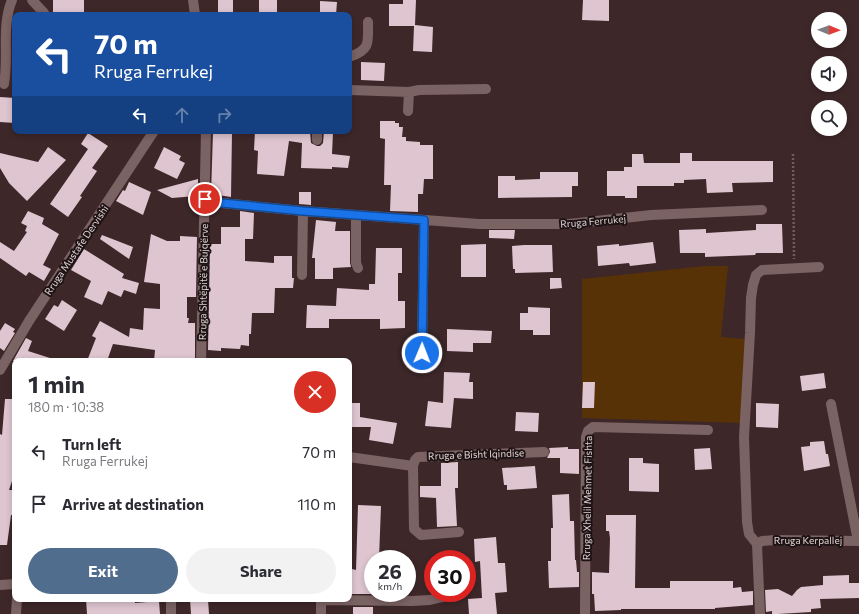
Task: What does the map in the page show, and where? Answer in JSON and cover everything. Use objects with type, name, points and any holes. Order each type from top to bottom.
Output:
[{"type":"street","points":[[4,84],[6,70],[7,21],[9,7],[12,0]]},
{"type":"street","points":[[32,0],[43,12]]},
{"type":"street","points":[[193,0],[195,12]]},
{"type":"street","points":[[352,56],[361,52],[367,45],[368,22]]},
{"type":"street","points":[[352,90],[409,92],[418,90],[486,89]]},
{"type":"street","points":[[408,111],[409,92]]},
{"type":"street","name":"Rruga Mustafe Dervishi","points":[[0,370],[29,321],[152,134]]},
{"type":"street","name":"Rruga Shtëpitë e Bujqërve","points":[[201,358],[206,134]]},
{"type":"street","name":"Rruga Ferrukej","points":[[205,199],[222,203],[303,211],[479,224],[569,224],[651,216],[762,210]]},
{"type":"street","points":[[302,275],[303,211]]},
{"type":"street","points":[[356,215],[356,263],[358,268]]},
{"type":"street","points":[[422,353],[424,220]]},
{"type":"street","points":[[760,614],[757,544],[748,534],[744,437],[753,284],[756,275],[762,270],[819,267]]},
{"type":"street","name":"Rruga Kerpallej","points":[[757,544],[762,541],[775,540],[858,541],[830,404]]},
{"type":"street","name":"Rruga Xhelil Mehmet Fishta","points":[[585,614],[586,437],[588,431],[593,427],[708,430]]},
{"type":"street","name":"Rruga e Bisht Iqindise","points":[[413,466],[418,457],[544,452]]},
{"type":"street","points":[[352,457],[413,466],[414,529],[421,535],[459,532]]},
{"type":"street","points":[[0,585],[12,584]]},
{"type":"street","points":[[352,600],[424,600]]},
{"type":"street","points":[[16,614],[17,602]]},
{"type":"street","points":[[171,602],[171,614]]},
{"type":"street","points":[[321,602],[322,614]]},
{"type":"path","points":[[792,154],[794,268]]},
{"type":"shaded area","points":[[705,266],[728,266],[721,337],[746,339],[741,423],[582,418],[582,279]]},
{"type":"building","points":[[53,0],[84,0],[84,12],[53,12]]},
{"type":"building","points":[[218,0],[233,0],[233,12],[218,12]]},
{"type":"building","points":[[259,0],[277,0],[277,12],[259,12]]},
{"type":"building","points":[[403,0],[416,0],[415,25],[433,27],[432,52],[413,51],[414,26],[389,26],[389,4],[403,4]]},
{"type":"building","points":[[583,0],[609,0],[609,21],[582,20]]},
{"type":"building","points":[[320,1],[337,2],[336,12],[320,12]]},
{"type":"building","points":[[361,62],[385,63],[384,81],[361,80]]},
{"type":"building","points":[[0,97],[12,98],[12,123],[0,122]]},
{"type":"building","points":[[380,121],[395,121],[395,123],[399,123],[399,127],[403,127],[402,137],[406,137],[406,141],[420,142],[420,145],[433,145],[433,179],[424,179],[423,194],[418,194],[418,212],[390,211],[391,185],[384,185],[385,139],[380,138]]},
{"type":"building","points":[[87,134],[90,134],[108,146],[92,168],[97,171],[68,217],[50,204],[88,149],[81,144]]},
{"type":"building","points":[[213,134],[232,134],[231,197],[211,194]]},
{"type":"building","points":[[255,134],[310,134],[311,143],[320,146],[323,143],[324,134],[333,134],[332,154],[350,156],[348,168],[301,168],[302,143],[289,141],[284,176],[257,174],[258,151],[254,150]]},
{"type":"building","points":[[48,147],[66,160],[27,201],[9,183],[0,168],[0,153],[38,162]]},
{"type":"building","points":[[164,147],[181,156],[179,160],[185,163],[177,179],[154,168]]},
{"type":"building","points":[[680,153],[692,153],[692,161],[773,161],[773,182],[732,183],[733,192],[707,193],[706,179],[684,180],[684,183],[674,183],[674,186],[637,186],[637,198],[607,196],[607,171],[624,171],[624,167],[632,167],[632,154],[643,154],[644,163],[680,163]]},
{"type":"building","points":[[540,172],[578,172],[578,186],[572,186],[572,197],[498,198],[498,176],[515,176],[515,180],[540,179]]},
{"type":"building","points":[[198,179],[196,196],[172,198],[157,190]]},
{"type":"building","points":[[129,182],[151,192],[143,215],[116,201],[123,190],[125,191]]},
{"type":"building","points":[[299,192],[311,192],[311,205],[299,204]]},
{"type":"building","points":[[28,211],[44,218],[42,224],[59,234],[43,265],[51,269],[44,281],[29,272],[26,276],[0,258],[0,242],[14,251],[27,232],[25,231],[27,226],[21,223]]},
{"type":"building","points":[[240,211],[254,213],[253,239],[245,239],[245,261],[274,263],[274,256],[292,256],[292,278],[294,278],[293,288],[275,288],[274,313],[252,313],[249,346],[241,345],[240,349],[221,348],[221,351],[208,350],[210,244],[221,244],[221,227],[240,227]]},
{"type":"building","points":[[316,220],[336,222],[335,231],[350,231],[351,267],[333,268],[333,279],[315,279],[315,258],[312,258]]},
{"type":"building","points":[[756,224],[782,224],[783,253],[756,253],[755,255],[705,257],[705,253],[680,253],[679,230],[706,229],[706,233],[756,230]]},
{"type":"building","points":[[489,230],[515,230],[514,239],[489,238]]},
{"type":"building","points":[[151,234],[167,241],[180,241],[180,236],[197,237],[196,297],[187,297],[188,323],[195,323],[195,358],[154,358],[155,350],[113,344],[108,358],[88,358],[96,338],[92,336],[100,321],[129,337],[130,328],[143,330],[144,308],[160,309],[160,284],[144,282]]},
{"type":"building","points":[[102,235],[133,247],[129,259],[100,239]]},
{"type":"building","points":[[653,242],[656,263],[630,266],[629,263],[598,266],[597,246],[619,244],[619,246]]},
{"type":"building","points":[[486,244],[486,277],[461,277],[461,245]]},
{"type":"building","points":[[552,245],[553,272],[515,273],[515,269],[513,269],[512,246]]},
{"type":"building","points":[[376,248],[402,248],[402,273],[398,273],[398,301],[405,301],[405,328],[380,329],[380,319],[329,319],[329,328],[306,328],[307,305],[336,306],[337,288],[369,290],[369,284],[375,284]]},
{"type":"building","points":[[84,249],[124,274],[122,278],[139,283],[136,294],[124,290],[121,297],[108,291],[102,305],[84,297],[91,281],[71,270]]},
{"type":"building","points":[[550,278],[561,278],[562,288],[550,289]]},
{"type":"building","points":[[62,300],[77,310],[64,331],[45,319],[54,305],[58,307]]},
{"type":"building","points":[[528,307],[550,308],[550,335],[533,335],[533,330],[520,330],[520,313],[528,313]]},
{"type":"building","points":[[5,323],[15,329],[13,332],[15,333],[4,351],[0,348],[0,331]]},
{"type":"building","points":[[447,329],[492,331],[491,343],[473,343],[473,352],[447,351]]},
{"type":"building","points":[[26,338],[32,341],[28,351],[50,358],[15,358]]},
{"type":"building","points":[[444,372],[470,373],[469,382],[473,382],[473,399],[454,398],[451,428],[425,426],[428,401],[443,403]]},
{"type":"building","points":[[824,373],[826,388],[802,391],[800,376]]},
{"type":"building","points":[[583,382],[595,382],[594,408],[582,408]]},
{"type":"building","points":[[5,399],[12,399],[12,481],[9,490],[12,490],[12,515],[7,545],[0,545],[0,434],[2,435]]},
{"type":"building","points":[[352,403],[360,403],[360,417],[397,423],[393,444],[369,440],[371,427],[352,427]]},
{"type":"building","points":[[756,403],[779,404],[778,428],[756,427]]},
{"type":"building","points":[[516,412],[539,413],[538,432],[515,431]]},
{"type":"building","points":[[824,441],[830,466],[804,471],[801,447],[810,446],[810,442]]},
{"type":"building","points":[[568,447],[568,449],[579,449],[579,474],[560,473],[560,458],[547,458],[550,452],[549,448]]},
{"type":"building","points":[[710,448],[712,469],[695,470],[694,449]]},
{"type":"building","points":[[629,458],[643,458],[643,463],[659,464],[659,492],[629,491]]},
{"type":"building","points":[[458,462],[458,488],[455,488],[457,526],[437,527],[436,498],[420,497],[420,486],[441,486],[441,463]]},
{"type":"building","points":[[535,466],[537,488],[507,490],[507,485],[504,485],[502,468]]},
{"type":"building","points":[[569,494],[570,521],[574,521],[575,560],[577,572],[579,572],[579,587],[549,588],[548,561],[551,561],[551,528],[553,528],[552,495]]},
{"type":"building","points":[[358,505],[381,506],[379,550],[364,550],[364,594],[352,594],[352,569],[356,570]]},
{"type":"building","points":[[606,515],[636,515],[635,588],[670,588],[670,581],[733,581],[733,588],[741,587],[742,592],[753,591],[753,605],[715,609],[621,609],[595,611],[594,594],[592,594],[592,572],[609,573],[610,538],[609,531],[606,531]]},
{"type":"building","points":[[496,537],[498,563],[505,563],[507,592],[495,593],[497,614],[469,614],[468,602],[476,602],[476,598],[482,598],[480,561],[476,562],[474,539]]},
{"type":"building","points":[[849,575],[849,583],[859,583],[859,598],[820,599],[821,608],[811,609],[811,612],[772,614],[772,611],[766,612],[765,590],[778,589],[792,596],[801,587],[823,585],[823,576]]},
{"type":"building","points":[[86,602],[159,602],[160,614],[87,614]]},
{"type":"building","points":[[190,602],[208,602],[209,614],[191,614]]},
{"type":"building","points":[[353,607],[373,607],[373,614],[353,614]]},
{"type":"route","points":[[205,199],[222,203],[303,211],[424,220],[422,353]]}]
